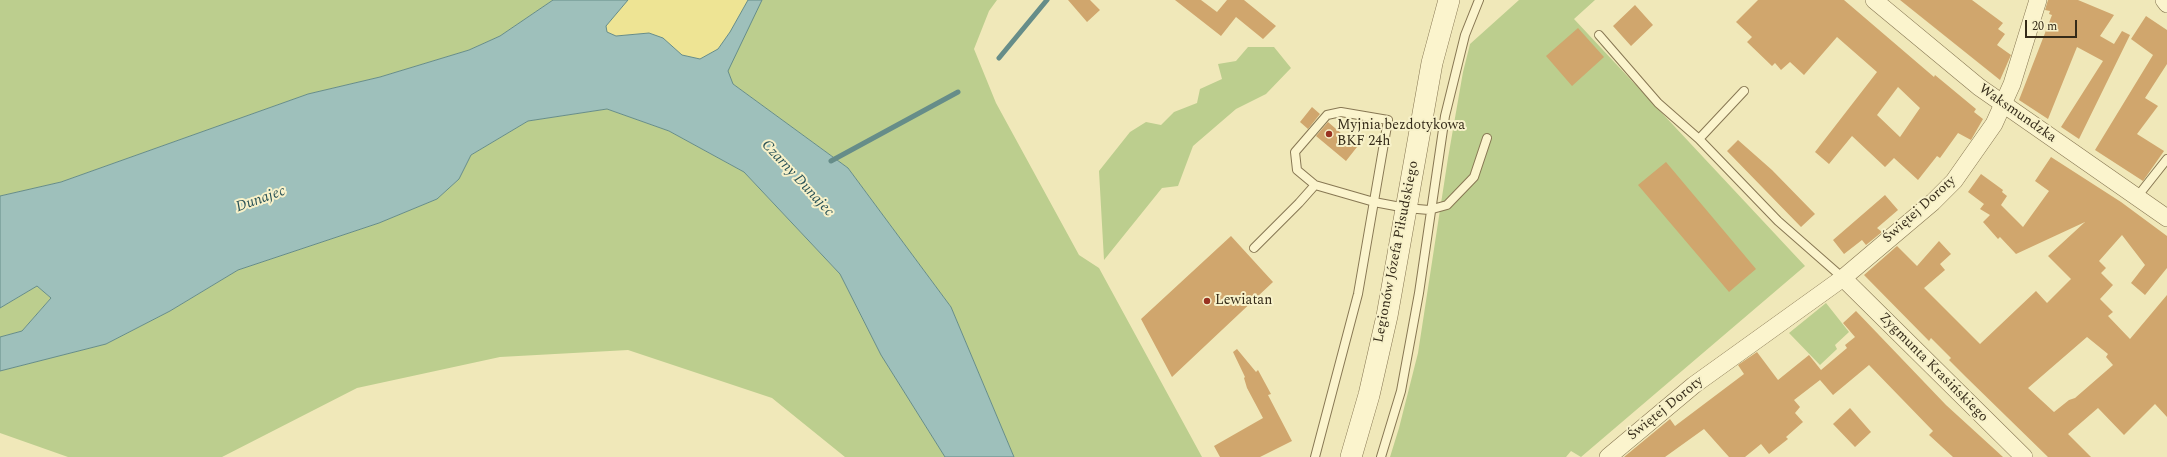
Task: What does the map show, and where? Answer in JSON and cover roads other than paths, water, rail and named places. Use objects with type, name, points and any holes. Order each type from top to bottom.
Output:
[{"type":"street","name":"Legionów Józefa Piłsudskiego","points":[[1351,457],[1371,388],[1387,316],[1432,63],[1449,0]]},
{"type":"street","name":"Waksmundzka","points":[[1874,0],[1949,64],[2003,104],[2167,218]]},
{"type":"street","name":"Świętej Doroty","points":[[1608,457],[1694,385],[1843,278],[1933,202],[1954,181],[1994,124],[2012,84],[2038,0]]},
{"type":"street","points":[[2164,0],[2167,4]]},
{"type":"street","name":"Zygmunta Krasińskiego","points":[[1843,278],[1956,392],[2024,457]]},
{"type":"lane","points":[[1381,457],[1401,391],[1419,293],[1429,210],[1445,116],[1465,35],[1479,0]]},
{"type":"lane","points":[[1599,35],[1658,103],[1699,139],[1778,221],[1843,278]]},
{"type":"lane","points":[[1699,139],[1744,91]]},
{"type":"lane","points":[[1315,457],[1358,294],[1374,202],[1388,120],[1341,112],[1327,115],[1295,152],[1297,170],[1315,185],[1374,202],[1406,208],[1429,210],[1447,205],[1474,177],[1487,138]]},
{"type":"lane","points":[[2137,197],[2167,159]]},
{"type":"lane","points":[[1254,248],[1315,185]]},
{"type":"water","points":[[553,0],[628,0],[606,26],[607,32],[616,36],[649,33],[663,38],[682,55],[700,59],[718,49],[730,32],[748,0],[762,0],[728,71],[733,84],[848,168],[951,307],[1014,457],[945,457],[881,355],[840,274],[744,172],[669,131],[607,109],[528,121],[471,155],[459,179],[437,199],[379,223],[238,270],[170,311],[106,344],[0,371],[0,337],[22,331],[51,298],[37,286],[0,308],[0,196],[61,182],[308,94],[380,77],[469,50],[500,36]]},
{"type":"waterway","points":[[999,58],[1047,0]]},
{"type":"waterway","points":[[831,161],[958,92]]},
{"type":"place","name":"Myjnia bezdotykowa BKF 24h","points":[[1329,134]]},
{"type":"place","name":"Lewiatan","points":[[1207,301]]},
{"type":"water label","name":"Czarny Dunajec","points":[[797,179]]},
{"type":"water label","name":"Dunajec","points":[[261,200]]}]
